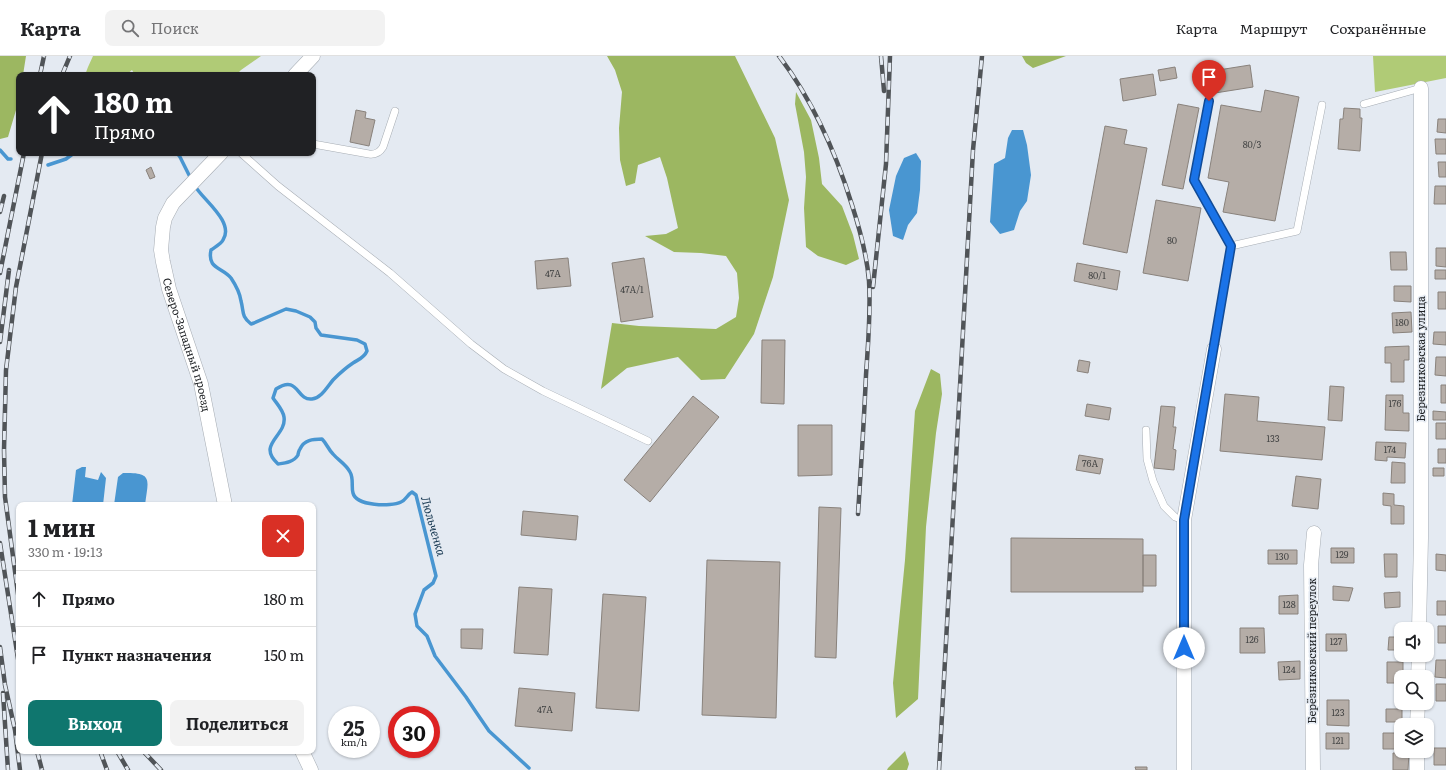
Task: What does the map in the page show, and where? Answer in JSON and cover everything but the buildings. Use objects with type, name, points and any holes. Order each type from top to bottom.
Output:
[{"type":"street","points":[[298,72],[313,56]]},
{"type":"street","name":"Березниковская улица","points":[[1419,622],[1421,522],[1421,88]]},
{"type":"street","name":"Северо-Западный проезд","points":[[218,156],[185,189],[174,203],[166,218],[162,237],[162,262],[169,289],[201,384],[224,502]]},
{"type":"street","points":[[1184,770],[1184,520],[1214,349]]},
{"type":"street","name":"Берёзниковский переулок","points":[[1313,770],[1312,565],[1314,533]]},
{"type":"street","points":[[303,754],[311,770]]},
{"type":"street","points":[[1417,758],[1417,770]]},
{"type":"lane","points":[[1364,104],[1421,88]]},
{"type":"lane","points":[[1209,101],[1194,180],[1231,246],[1214,349]]},
{"type":"lane","points":[[1231,246],[1298,231],[1322,105]]},
{"type":"lane","points":[[316,145],[375,154],[383,147],[394,111]]},
{"type":"lane","points":[[244,156],[278,186],[384,269],[471,344],[504,369],[544,392],[648,441]]},
{"type":"lane","points":[[1146,430],[1147,459],[1153,482],[1164,506],[1175,517],[1184,520]]},
{"type":"green space","points":[[0,56],[26,56],[23,72],[16,72],[16,110],[8,137],[0,139]]},
{"type":"green space","points":[[93,56],[261,56],[239,72],[133,72],[132,70],[130,72],[86,72]]},
{"type":"green space","points":[[607,56],[735,56],[775,138],[789,200],[773,277],[754,334],[725,379],[701,380],[678,357],[627,368],[601,389],[612,323],[639,326],[716,329],[736,317],[739,298],[737,273],[726,256],[674,252],[645,236],[666,234],[678,228],[667,178],[660,157],[638,165],[635,183],[626,186],[620,160],[619,128],[622,92],[615,70]]},
{"type":"green space","points":[[1022,56],[1066,56],[1033,68],[1026,63]]},
{"type":"green space","points":[[1373,56],[1446,56],[1446,78],[1375,92]]},
{"type":"green space","points":[[796,92],[811,120],[819,158],[822,184],[842,206],[853,235],[859,259],[846,265],[818,256],[806,247],[804,208],[806,177],[804,152],[795,104]]},
{"type":"green space","points":[[931,369],[940,374],[942,394],[936,433],[926,527],[918,699],[896,718],[893,683],[905,560],[915,411]]},
{"type":"green space","points":[[905,751],[909,764],[907,770],[887,770],[888,768]]},
{"type":"water","points":[[1012,130],[1023,130],[1027,145],[1031,175],[1027,201],[1020,211],[1014,230],[1000,234],[990,222],[994,164],[1005,158],[1008,138]]},
{"type":"water","points":[[916,153],[921,161],[920,190],[917,213],[908,225],[903,240],[893,236],[889,210],[896,176],[904,158]]},
{"type":"water","points":[[86,467],[85,477],[98,480],[101,472],[106,478],[103,502],[72,502],[76,470]]},
{"type":"water","points":[[123,473],[140,474],[144,476],[147,479],[148,484],[145,502],[114,502],[118,477]]},
{"type":"waterway","name":"Люльченка","points":[[0,150],[8,159],[11,159]]},
{"type":"waterway","name":"Люльченка","points":[[48,165],[66,159],[70,156]]},
{"type":"waterway","name":"Люльченка","points":[[179,156],[191,179]]},
{"type":"waterway","name":"Люльченка","points":[[195,186],[216,211],[225,226],[226,233],[223,240],[211,250],[211,261],[216,267],[233,280],[240,295],[244,316],[251,324],[286,309],[296,311],[310,317],[315,322],[316,328],[321,335],[357,340],[365,344],[367,351],[364,355],[341,372],[322,394],[316,398],[307,399],[297,389],[289,385],[283,385],[276,389],[273,398],[280,407],[284,417],[284,424],[271,445],[270,451],[272,457],[278,464],[289,462],[298,455],[299,450],[306,442],[322,439],[331,452],[348,469],[352,477],[353,493],[360,501],[390,505],[403,501],[412,492],[416,495],[436,576],[433,583],[424,590],[415,614],[417,626],[427,636],[435,656],[466,697],[489,731],[529,768]]},
{"type":"railway","points":[[41,72],[44,56]]},
{"type":"railway","points":[[63,72],[70,56]]},
{"type":"railway","points":[[779,56],[813,108],[822,127],[838,165],[855,214],[867,262],[870,293],[858,514]]},
{"type":"railway","points":[[881,56],[884,91]]},
{"type":"railway","points":[[873,287],[886,164],[890,56]]},
{"type":"railway","points":[[939,770],[973,150],[982,56]]},
{"type":"railway","points":[[0,273],[23,156]]},
{"type":"railway","points":[[16,579],[5,497],[4,450],[6,370],[16,287],[41,156]]},
{"type":"railway","points":[[0,212],[4,196]]},
{"type":"railway","points":[[0,342],[9,270]]},
{"type":"railway","points":[[0,543],[16,646]]},
{"type":"railway","points":[[0,647],[5,685],[16,738]]},
{"type":"railway","points":[[3,693],[8,770]]},
{"type":"railway","points":[[18,754],[20,770]]},
{"type":"railway","points":[[38,754],[42,770]]},
{"type":"railway","points":[[101,754],[107,770]]},
{"type":"railway","points":[[119,754],[128,770]]},
{"type":"railway","points":[[146,754],[161,770]]},
{"type":"route","points":[[1184,648],[1184,520],[1231,246],[1194,180],[1209,101]]}]
